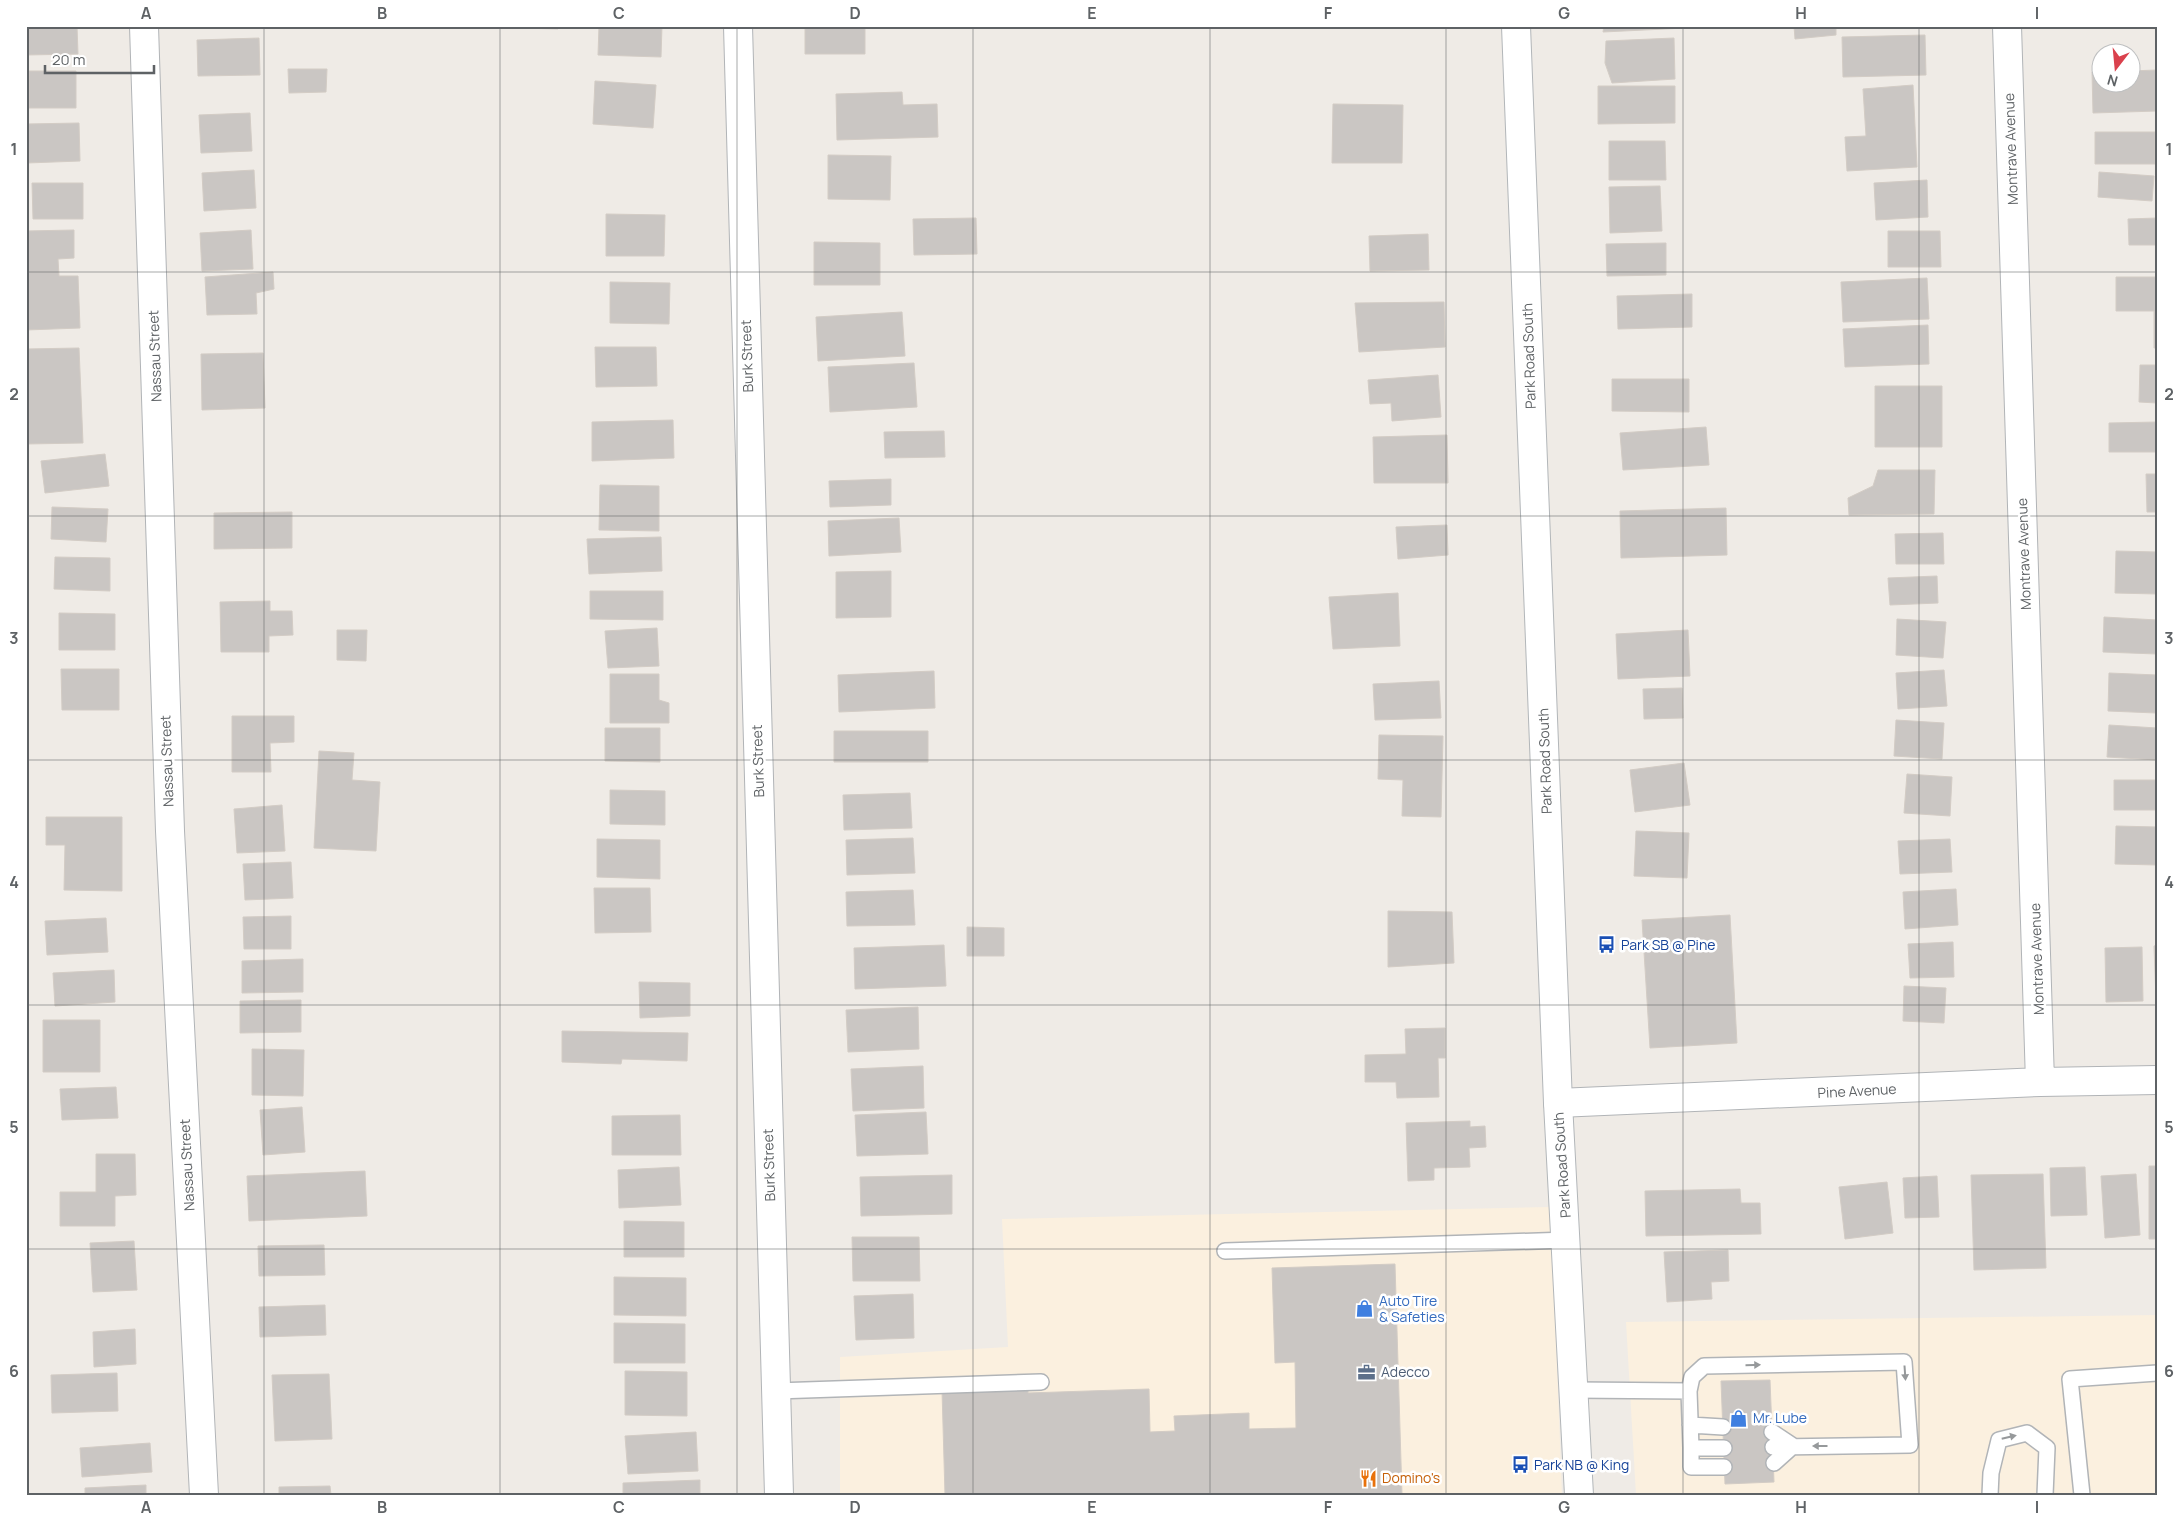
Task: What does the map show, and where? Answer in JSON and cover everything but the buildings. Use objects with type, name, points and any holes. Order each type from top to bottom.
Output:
[{"type":"street","name":"Nassau Street","points":[[144,26],[170,832],[204,1495]]},
{"type":"street","name":"Burk Street","points":[[738,26],[779,1495]]},
{"type":"street","name":"Park Road South","points":[[1516,26],[1558,1103],[1567,1240],[1579,1495]]},
{"type":"street","name":"Montrave Avenue","points":[[2007,26],[2040,1082]]},
{"type":"street","name":"Pine Avenue","points":[[1558,1103],[2040,1082],[2157,1080]]},
{"type":"lane","points":[[1225,1252],[1567,1240]]},
{"type":"lane","points":[[1724,1467],[1691,1467],[1690,1391],[1692,1377],[1704,1366],[1904,1362],[1910,1445],[1793,1446],[1773,1439]]},
{"type":"lane","points":[[2082,1495],[2070,1379],[2157,1373]]},
{"type":"lane","points":[[776,1391],[1041,1382]]},
{"type":"lane","points":[[1574,1390],[1690,1391]]},
{"type":"lane","points":[[1690,1425],[1723,1427]]},
{"type":"lane","points":[[1990,1495],[1991,1473],[1999,1440],[2027,1433],[2047,1448],[2045,1495]]},
{"type":"lane","points":[[1774,1463],[1793,1446]]},
{"type":"lane","points":[[1691,1448],[1724,1448]]},
{"type":"shaded area","points":[[1551,1207],[1562,1495],[840,1495],[840,1357],[1008,1347],[1002,1219]]},
{"type":"shaded area","points":[[2157,1315],[2157,1495],[1636,1495],[1626,1322]]},
{"type":"place","name":"Park SB @ Pine","points":[[1607,945]]},
{"type":"place","name":"Auto Tire & Safeties","points":[[1365,1309]]},
{"type":"place","name":"Adecco","points":[[1367,1372]]},
{"type":"place","name":"Mr. Lube","points":[[1739,1418]]},
{"type":"place","name":"Park NB @ King","points":[[1520,1465]]},
{"type":"place","name":"Domino's","points":[[1368,1478]]}]
